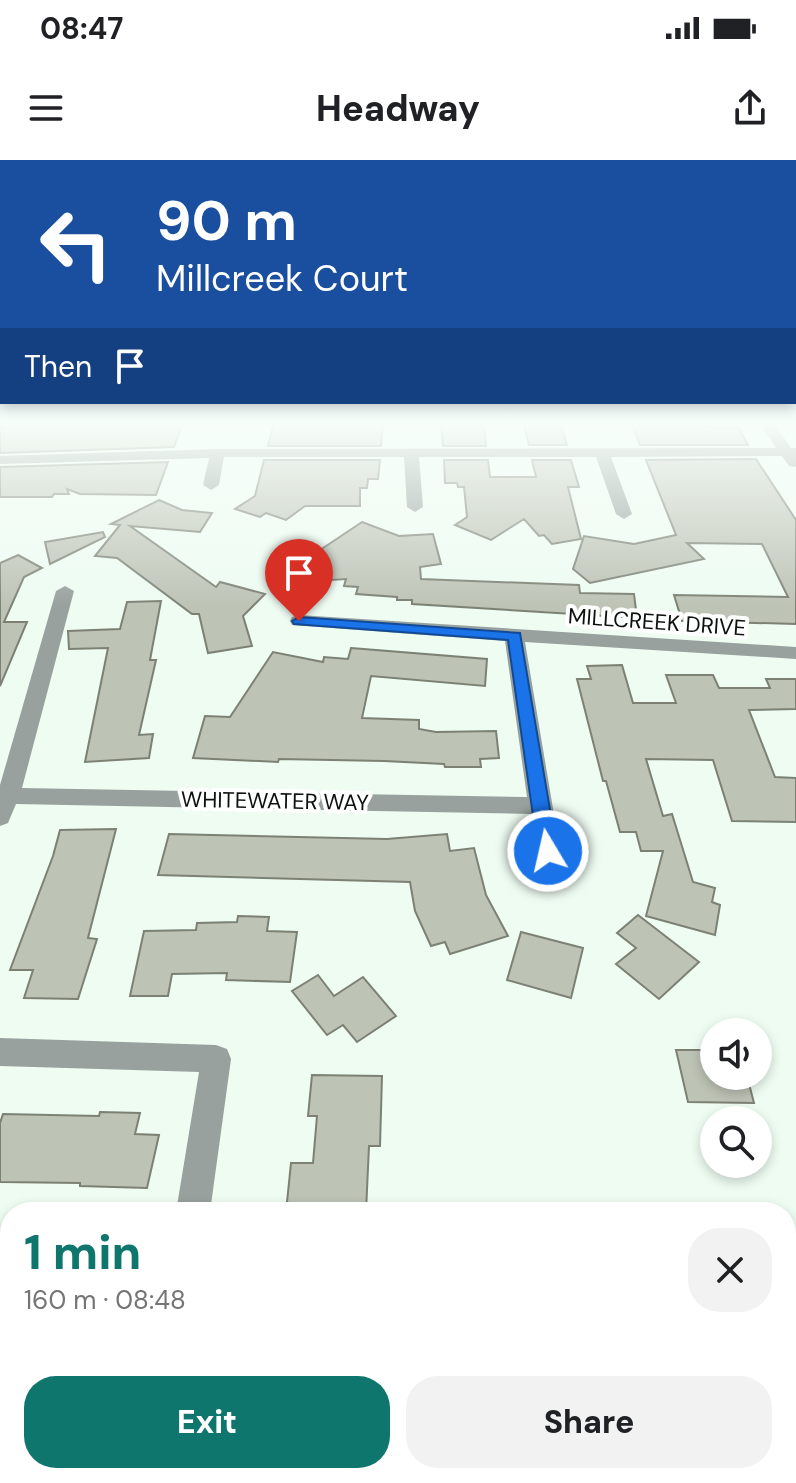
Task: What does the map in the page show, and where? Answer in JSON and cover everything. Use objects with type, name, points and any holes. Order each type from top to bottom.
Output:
[{"type":"street","points":[[413,484],[415,507]]},
{"type":"street","points":[[613,484],[624,514]]},
{"type":"street","points":[[4,806],[65,591]]},
{"type":"street","name":"MILLCREEK DRIVE","points":[[299,621],[796,653]]},
{"type":"street","points":[[514,636],[551,874]]},
{"type":"street","name":"WHITEWATER WAY","points":[[4,806],[540,806]]},
{"type":"street","points":[[0,1052],[216,1059],[195,1202]]},
{"type":"building","points":[[0,484],[160,484],[156,495],[80,494],[67,489],[69,494],[54,494],[52,497],[0,497]]},
{"type":"building","points":[[258,484],[367,484],[367,488],[360,488],[360,506],[305,506],[286,520],[266,513],[260,517],[235,509],[255,496]]},
{"type":"building","points":[[457,484],[578,484],[579,487],[568,487],[581,539],[552,544],[544,535],[539,536],[524,519],[491,540],[455,525],[467,517],[464,487],[458,487]]},
{"type":"building","points":[[655,484],[772,484],[796,520],[796,624],[682,621],[674,595],[788,597],[762,544],[687,543],[704,559],[590,583],[573,569],[584,536],[634,544],[676,535]]},
{"type":"building","points":[[159,500],[182,510],[212,513],[200,532],[130,526],[216,587],[220,582],[265,594],[243,616],[252,646],[208,653],[199,614],[192,614],[117,558],[95,556],[120,525],[111,524]]},
{"type":"building","points":[[362,522],[399,536],[433,534],[441,564],[420,567],[421,579],[579,585],[580,593],[634,594],[637,618],[412,604],[412,600],[397,600],[397,597],[356,594],[358,587],[344,586],[346,579],[284,583],[280,564],[302,562]]},
{"type":"building","points":[[103,532],[105,537],[50,564],[45,542]]},
{"type":"building","points":[[18,555],[42,568],[24,577],[4,622],[27,622],[0,686],[0,563]]},
{"type":"building","points":[[161,601],[150,660],[156,660],[139,735],[153,734],[149,758],[85,762],[108,648],[69,649],[68,631],[120,629],[127,602]]},
{"type":"building","points":[[351,648],[487,659],[485,686],[371,676],[362,718],[419,720],[419,729],[436,732],[496,731],[499,758],[480,759],[481,767],[445,767],[444,764],[384,761],[279,759],[278,762],[193,758],[205,716],[230,717],[273,652],[323,662],[324,657],[348,659]]},
{"type":"building","points":[[622,665],[633,703],[676,703],[666,675],[713,675],[719,688],[770,688],[766,679],[796,679],[796,709],[749,710],[775,777],[796,778],[796,822],[732,821],[713,760],[646,759],[663,816],[672,814],[693,882],[715,888],[712,902],[720,905],[715,935],[646,916],[663,851],[641,851],[636,832],[620,832],[606,781],[603,781],[577,679],[591,679],[587,666]]},
{"type":"building","points":[[116,829],[88,938],[97,939],[78,999],[24,998],[33,970],[10,970],[60,830]]},
{"type":"building","points":[[169,834],[387,839],[447,834],[450,851],[474,848],[486,895],[508,936],[450,954],[445,942],[431,946],[415,911],[410,882],[158,875]]},
{"type":"building","points":[[638,915],[699,962],[659,999],[616,964],[636,948],[617,933]]},
{"type":"building","points":[[238,916],[269,917],[267,931],[297,932],[290,982],[226,980],[227,973],[172,974],[168,996],[130,996],[144,931],[196,930],[197,923],[237,922]]},
{"type":"building","points":[[521,932],[583,948],[571,998],[507,980]]},
{"type":"building","points":[[318,975],[334,996],[363,977],[396,1016],[357,1042],[343,1025],[327,1035],[292,991]]},
{"type":"building","points":[[676,1050],[700,1050],[700,1090],[751,1090],[754,1103],[688,1102]]},
{"type":"building","points":[[312,1075],[382,1076],[380,1146],[369,1146],[366,1202],[287,1202],[291,1163],[313,1163],[317,1116],[308,1116]]},
{"type":"building","points":[[100,1112],[140,1113],[135,1134],[159,1135],[147,1188],[0,1182],[0,1123],[3,1114],[99,1116]]},
{"type":"route","points":[[299,621],[514,636],[548,851]]}]
